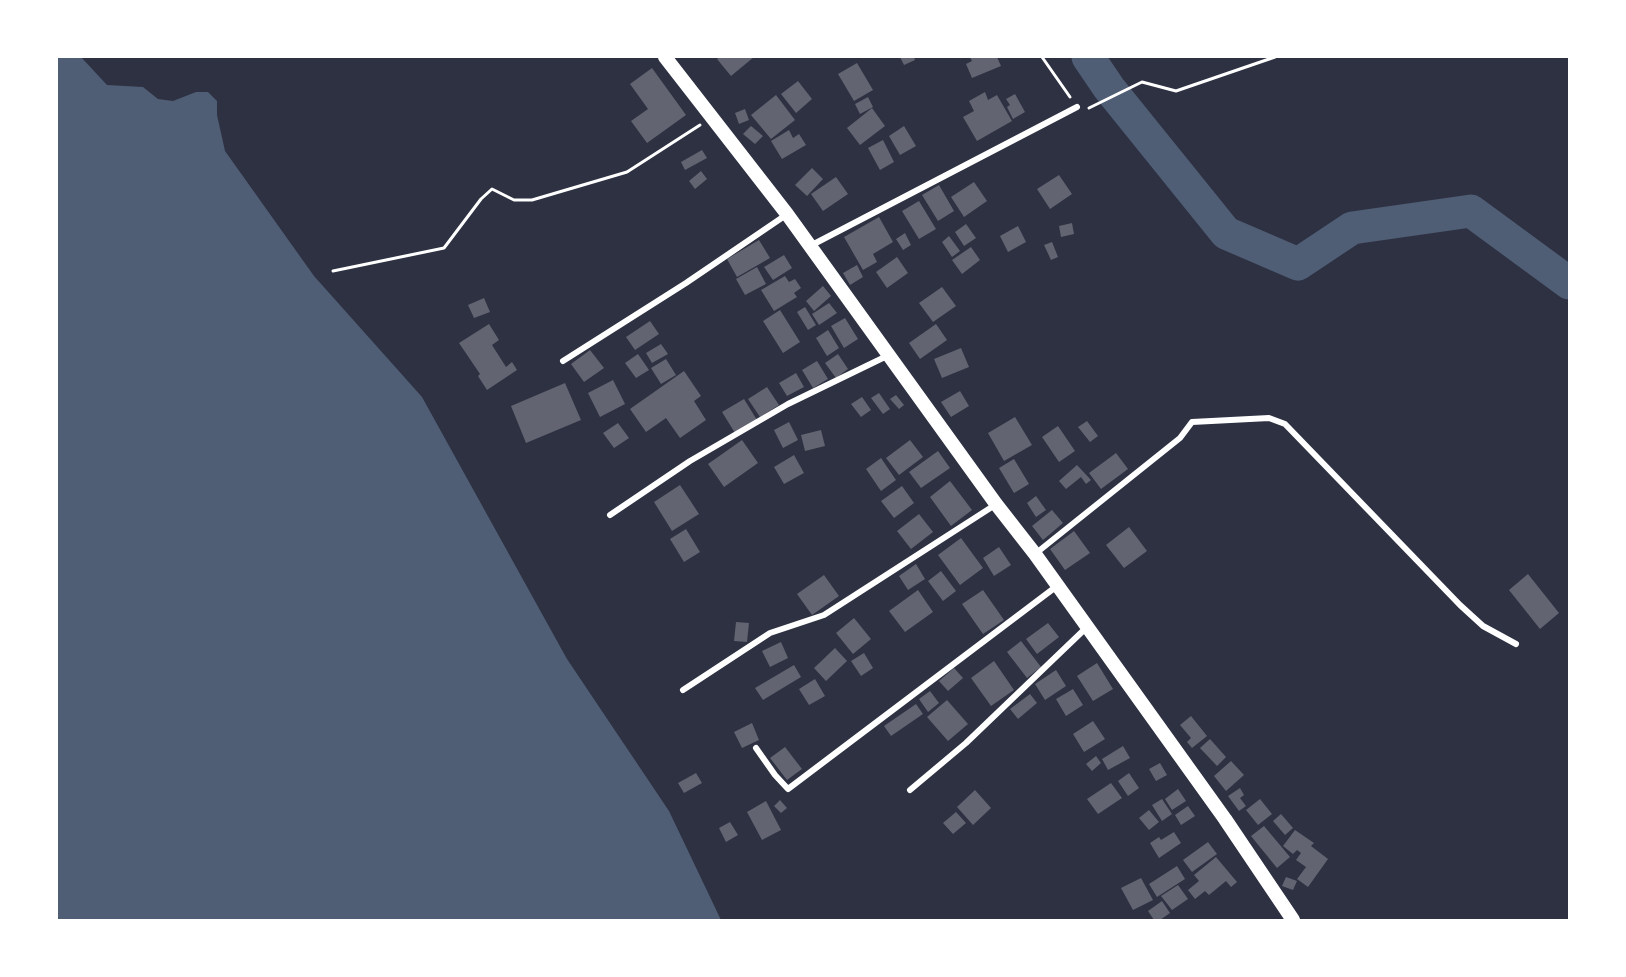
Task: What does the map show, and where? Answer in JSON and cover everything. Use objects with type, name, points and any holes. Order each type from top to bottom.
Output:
[{"type":"highway","points":[[665,57],[787,214],[996,504],[1035,554],[1225,819],[1293,920]]},
{"type":"street","points":[[809,246],[1077,107]]},
{"type":"street","points":[[563,361],[686,283],[787,214]]},
{"type":"street","points":[[610,516],[690,461],[788,404],[889,355]]},
{"type":"street","points":[[1035,554],[1180,438],[1192,422],[1269,418],[1285,424],[1460,605],[1483,626],[1516,644]]},
{"type":"street","points":[[683,690],[770,633],[824,615],[996,504]]},
{"type":"street","points":[[756,747],[775,775],[788,789],[1057,586]]},
{"type":"street","points":[[910,790],[966,743],[1086,628]]},
{"type":"path","points":[[1042,57],[1077,107]]},
{"type":"path","points":[[1091,108],[1142,82],[1176,91],[1275,57]]},
{"type":"path","points":[[333,271],[444,248],[481,199],[492,189],[514,200],[532,200],[627,172],[713,117]]},
{"type":"water","points":[[57,57],[81,57],[107,85],[143,87],[158,99],[173,101],[196,92],[208,92],[217,101],[217,115],[225,151],[314,276],[422,397],[567,659],[669,811],[721,920],[57,920]]},
{"type":"building","points":[[720,57],[754,57],[731,76],[717,59]]},
{"type":"building","points":[[900,57],[914,57],[915,60],[904,65]]},
{"type":"building","points":[[970,57],[997,57],[1001,66],[972,78],[966,64],[972,61]]},
{"type":"building","points":[[857,63],[873,90],[854,101],[838,74]]},
{"type":"building","points":[[652,68],[686,115],[647,143],[631,121],[648,109],[630,84]]},
{"type":"building","points":[[798,81],[812,99],[796,113],[781,94]]},
{"type":"building","points":[[985,92],[988,100],[997,95],[1012,121],[977,141],[963,117],[974,111],[969,101]]},
{"type":"building","points":[[1015,94],[1025,112],[1013,119],[1006,99]]},
{"type":"building","points":[[776,95],[795,120],[771,139],[751,115]]},
{"type":"building","points":[[868,97],[873,107],[860,114],[855,104]]},
{"type":"building","points":[[872,108],[885,126],[860,145],[847,128]]},
{"type":"building","points":[[745,109],[749,120],[739,124],[735,113]]},
{"type":"building","points":[[751,126],[763,136],[755,144],[743,134]]},
{"type":"building","points":[[904,126],[916,146],[900,155],[889,136]]},
{"type":"building","points":[[789,130],[793,138],[799,134],[806,145],[782,159],[771,141]]},
{"type":"building","points":[[883,140],[894,162],[880,170],[868,148]]},
{"type":"building","points":[[702,150],[707,158],[685,170],[681,162]]},
{"type":"building","points":[[812,168],[823,179],[807,196],[795,185]]},
{"type":"building","points":[[701,171],[707,179],[695,189],[689,181]]},
{"type":"building","points":[[1059,175],[1072,194],[1050,209],[1037,189]]},
{"type":"building","points":[[836,177],[848,194],[823,211],[811,194]]},
{"type":"building","points":[[974,182],[987,201],[964,217],[951,197]]},
{"type":"building","points":[[939,185],[954,211],[938,221],[922,195]]},
{"type":"building","points":[[919,201],[936,229],[919,239],[902,211]]},
{"type":"building","points":[[879,217],[893,242],[873,254],[877,262],[863,270],[844,237]]},
{"type":"building","points":[[1072,223],[1074,234],[1061,237],[1059,226]]},
{"type":"building","points":[[966,224],[976,238],[964,246],[955,232]]},
{"type":"building","points":[[1018,226],[1026,242],[1008,252],[1000,236]]},
{"type":"building","points":[[905,233],[911,245],[903,250],[896,239]]},
{"type":"building","points":[[949,236],[960,251],[952,257],[942,242]]},
{"type":"building","points":[[759,240],[770,258],[737,277],[727,259]]},
{"type":"building","points":[[1052,242],[1058,257],[1051,260],[1044,245]]},
{"type":"building","points":[[971,247],[980,260],[962,274],[952,260]]},
{"type":"building","points":[[784,255],[792,268],[773,280],[764,267]]},
{"type":"building","points":[[897,257],[908,273],[887,288],[876,272]]},
{"type":"building","points":[[857,265],[863,277],[850,285],[843,273]]},
{"type":"building","points":[[757,267],[766,284],[745,295],[736,279]]},
{"type":"building","points":[[785,276],[789,282],[795,279],[801,288],[794,293],[797,297],[774,311],[761,290]]},
{"type":"building","points":[[823,286],[831,296],[814,311],[806,301]]},
{"type":"building","points":[[942,287],[956,306],[933,322],[919,303]]},
{"type":"building","points":[[484,298],[490,312],[474,318],[468,305]]},
{"type":"building","points":[[829,303],[837,313],[819,325],[812,314]]},
{"type":"building","points":[[805,307],[816,325],[808,330],[797,312]]},
{"type":"building","points":[[780,310],[800,342],[783,353],[763,321]]},
{"type":"building","points":[[845,318],[858,339],[844,348],[831,326]]},
{"type":"building","points":[[650,321],[659,334],[635,350],[626,337]]},
{"type":"building","points":[[489,324],[499,340],[492,345],[506,367],[512,362],[517,370],[487,390],[478,376],[480,374],[459,343]]},
{"type":"building","points":[[936,324],[947,340],[920,359],[909,343]]},
{"type":"building","points":[[828,330],[839,348],[827,356],[816,338]]},
{"type":"building","points":[[661,344],[668,354],[652,363],[646,353]]},
{"type":"building","points":[[961,348],[969,367],[942,378],[934,359]]},
{"type":"building","points":[[590,350],[604,368],[584,382],[571,364]]},
{"type":"building","points":[[638,354],[649,370],[636,378],[625,363]]},
{"type":"building","points":[[838,354],[848,369],[836,378],[825,363]]},
{"type":"building","points":[[666,359],[676,375],[661,384],[651,368]]},
{"type":"building","points":[[817,361],[828,379],[813,388],[802,370]]},
{"type":"building","points":[[684,371],[701,396],[694,401],[706,420],[680,438],[666,418],[646,432],[630,409]]},
{"type":"building","points":[[796,373],[804,387],[787,396],[779,383]]},
{"type":"building","points":[[613,380],[625,404],[600,417],[588,393]]},
{"type":"building","points":[[565,383],[581,420],[526,443],[511,406]]},
{"type":"building","points":[[767,387],[779,405],[760,417],[748,399]]},
{"type":"building","points":[[960,391],[969,406],[951,417],[941,402]]},
{"type":"building","points":[[879,393],[890,409],[883,414],[871,398]]},
{"type":"building","points":[[896,395],[904,405],[899,409],[890,399]]},
{"type":"building","points":[[862,397],[871,410],[861,417],[851,404]]},
{"type":"building","points":[[744,399],[757,420],[735,433],[722,412]]},
{"type":"building","points":[[1015,417],[1032,445],[1004,461],[988,433]]},
{"type":"building","points":[[1087,421],[1098,436],[1090,442],[1078,427]]},
{"type":"building","points":[[789,422],[798,440],[783,448],[774,430]]},
{"type":"building","points":[[618,423],[629,438],[614,448],[603,433]]},
{"type":"building","points":[[1058,426],[1075,451],[1059,462],[1042,437]]},
{"type":"building","points":[[821,430],[825,446],[805,451],[801,435]]},
{"type":"building","points":[[742,440],[758,463],[724,487],[708,464]]},
{"type":"building","points":[[910,440],[923,457],[899,475],[886,458]]},
{"type":"building","points":[[938,451],[950,468],[921,488],[909,472]]},
{"type":"building","points":[[1116,453],[1128,469],[1101,489],[1089,473]]},
{"type":"building","points":[[794,455],[804,473],[784,484],[774,467]]},
{"type":"building","points":[[881,458],[896,480],[881,491],[866,469]]},
{"type":"building","points":[[1014,459],[1029,484],[1014,493],[999,468]]},
{"type":"building","points":[[1077,465],[1091,480],[1086,484],[1081,477],[1066,489],[1059,481]]},
{"type":"building","points":[[950,481],[972,510],[951,526],[930,497]]},
{"type":"building","points":[[680,485],[699,514],[672,531],[654,502]]},
{"type":"building","points":[[902,486],[914,503],[894,518],[881,501]]},
{"type":"building","points":[[1036,496],[1046,510],[1036,517],[1027,503]]},
{"type":"building","points":[[1052,510],[1063,523],[1043,540],[1032,526]]},
{"type":"building","points":[[919,514],[933,532],[911,549],[897,531]]},
{"type":"building","points":[[1129,527],[1147,551],[1124,568],[1106,545]]},
{"type":"building","points":[[686,529],[700,552],[684,562],[670,539]]},
{"type":"building","points":[[1074,531],[1090,553],[1065,570],[1050,549]]},
{"type":"building","points":[[961,538],[983,568],[960,585],[938,555]]},
{"type":"building","points":[[999,547],[1011,565],[994,576],[983,558]]},
{"type":"building","points":[[916,564],[925,579],[908,590],[899,576]]},
{"type":"building","points":[[941,571],[956,591],[943,601],[928,581]]},
{"type":"building","points":[[1528,574],[1559,613],[1540,629],[1509,590]]},
{"type":"building","points":[[824,575],[839,596],[812,615],[797,594]]},
{"type":"building","points":[[918,590],[933,612],[905,632],[889,611]]},
{"type":"building","points":[[983,590],[1004,620],[983,634],[962,604]]},
{"type":"building","points":[[854,618],[871,639],[853,654],[836,633]]},
{"type":"building","points":[[736,622],[749,623],[747,642],[734,641]]},
{"type":"building","points":[[1048,623],[1059,637],[1037,654],[1026,639]]},
{"type":"building","points":[[1021,641],[1041,667],[1027,678],[1007,652]]},
{"type":"building","points":[[781,642],[788,658],[770,667],[762,651]]},
{"type":"building","points":[[835,648],[847,661],[826,681],[814,668]]},
{"type":"building","points":[[864,653],[873,668],[861,676],[851,661]]},
{"type":"building","points":[[994,661],[1014,690],[991,706],[971,678]]},
{"type":"building","points":[[1097,663],[1113,689],[1093,701],[1077,676]]},
{"type":"building","points":[[794,665],[801,677],[763,700],[755,688]]},
{"type":"building","points":[[954,668],[963,678],[948,691],[939,681]]},
{"type":"building","points":[[1056,670],[1066,686],[1045,700],[1035,684]]},
{"type":"building","points":[[815,679],[825,696],[809,705],[799,689]]},
{"type":"building","points":[[1073,689],[1083,705],[1066,716],[1056,699]]},
{"type":"building","points":[[930,691],[939,703],[928,712],[919,699]]},
{"type":"building","points":[[1030,694],[1037,703],[1018,719],[1010,709]]},
{"type":"building","points":[[947,700],[968,724],[948,741],[927,717]]},
{"type":"building","points":[[916,704],[923,714],[891,736],[884,726]]},
{"type":"building","points":[[1191,716],[1207,736],[1192,748],[1187,742],[1191,738],[1180,725]]},
{"type":"building","points":[[1093,721],[1105,739],[1084,752],[1073,734]]},
{"type":"building","points":[[752,723],[759,740],[742,748],[734,732]]},
{"type":"building","points":[[1210,739],[1226,757],[1217,766],[1200,748]]},
{"type":"building","points":[[1123,746],[1130,758],[1108,770],[1102,759]]},
{"type":"building","points":[[785,747],[802,769],[787,780],[770,758]]},
{"type":"building","points":[[1096,756],[1101,763],[1092,771],[1086,764]]},
{"type":"building","points":[[1231,761],[1244,775],[1226,791],[1214,776]]},
{"type":"building","points":[[1160,763],[1167,775],[1156,781],[1149,769]]},
{"type":"building","points":[[696,773],[702,783],[684,793],[678,783]]},
{"type":"building","points":[[1129,773],[1139,788],[1128,796],[1118,781]]},
{"type":"building","points":[[1111,783],[1122,798],[1098,814],[1087,799]]},
{"type":"building","points":[[1240,788],[1244,795],[1240,798],[1246,806],[1239,811],[1228,796]]},
{"type":"building","points":[[1178,789],[1186,801],[1172,810],[1165,799]]},
{"type":"building","points":[[975,790],[991,808],[973,825],[957,807]]},
{"type":"building","points":[[1162,799],[1172,814],[1162,821],[1152,805]]},
{"type":"building","points":[[1260,799],[1272,814],[1258,825],[1246,810]]},
{"type":"building","points":[[780,800],[787,808],[781,813],[774,806]]},
{"type":"building","points":[[766,801],[781,830],[762,840],[747,812]]},
{"type":"building","points":[[1188,806],[1195,816],[1181,825],[1175,815]]},
{"type":"building","points":[[1149,810],[1159,822],[1149,830],[1139,818]]},
{"type":"building","points":[[956,812],[966,823],[953,834],[943,823]]},
{"type":"building","points":[[1281,814],[1293,828],[1285,835],[1273,821]]},
{"type":"building","points":[[730,822],[738,835],[726,842],[719,828]]},
{"type":"building","points":[[1264,826],[1290,857],[1277,868],[1251,836]]},
{"type":"building","points":[[1295,830],[1314,843],[1311,846],[1328,859],[1308,887],[1297,879],[1306,867],[1296,860],[1301,853],[1297,850],[1293,854],[1283,846]]},
{"type":"building","points":[[1174,832],[1181,843],[1159,858],[1150,843],[1159,837],[1161,840]]},
{"type":"building","points":[[1208,842],[1217,854],[1192,872],[1183,860]]},
{"type":"building","points":[[1216,857],[1237,882],[1231,887],[1226,881],[1209,895],[1205,891],[1195,899],[1188,890],[1199,881],[1194,875]]},
{"type":"building","points":[[1177,866],[1185,879],[1157,897],[1149,884]]},
{"type":"building","points":[[1286,877],[1297,881],[1293,890],[1282,886]]},
{"type":"building","points":[[1141,878],[1153,900],[1133,910],[1121,888]]},
{"type":"building","points":[[1178,885],[1188,899],[1172,910],[1161,896]]},
{"type":"building","points":[[1162,901],[1170,913],[1160,920],[1154,920],[1148,911]]},
{"type":"waterway","points":[[1088,57],[1109,88],[1226,233],[1298,264],[1352,228],[1471,211],[1569,283]]}]
